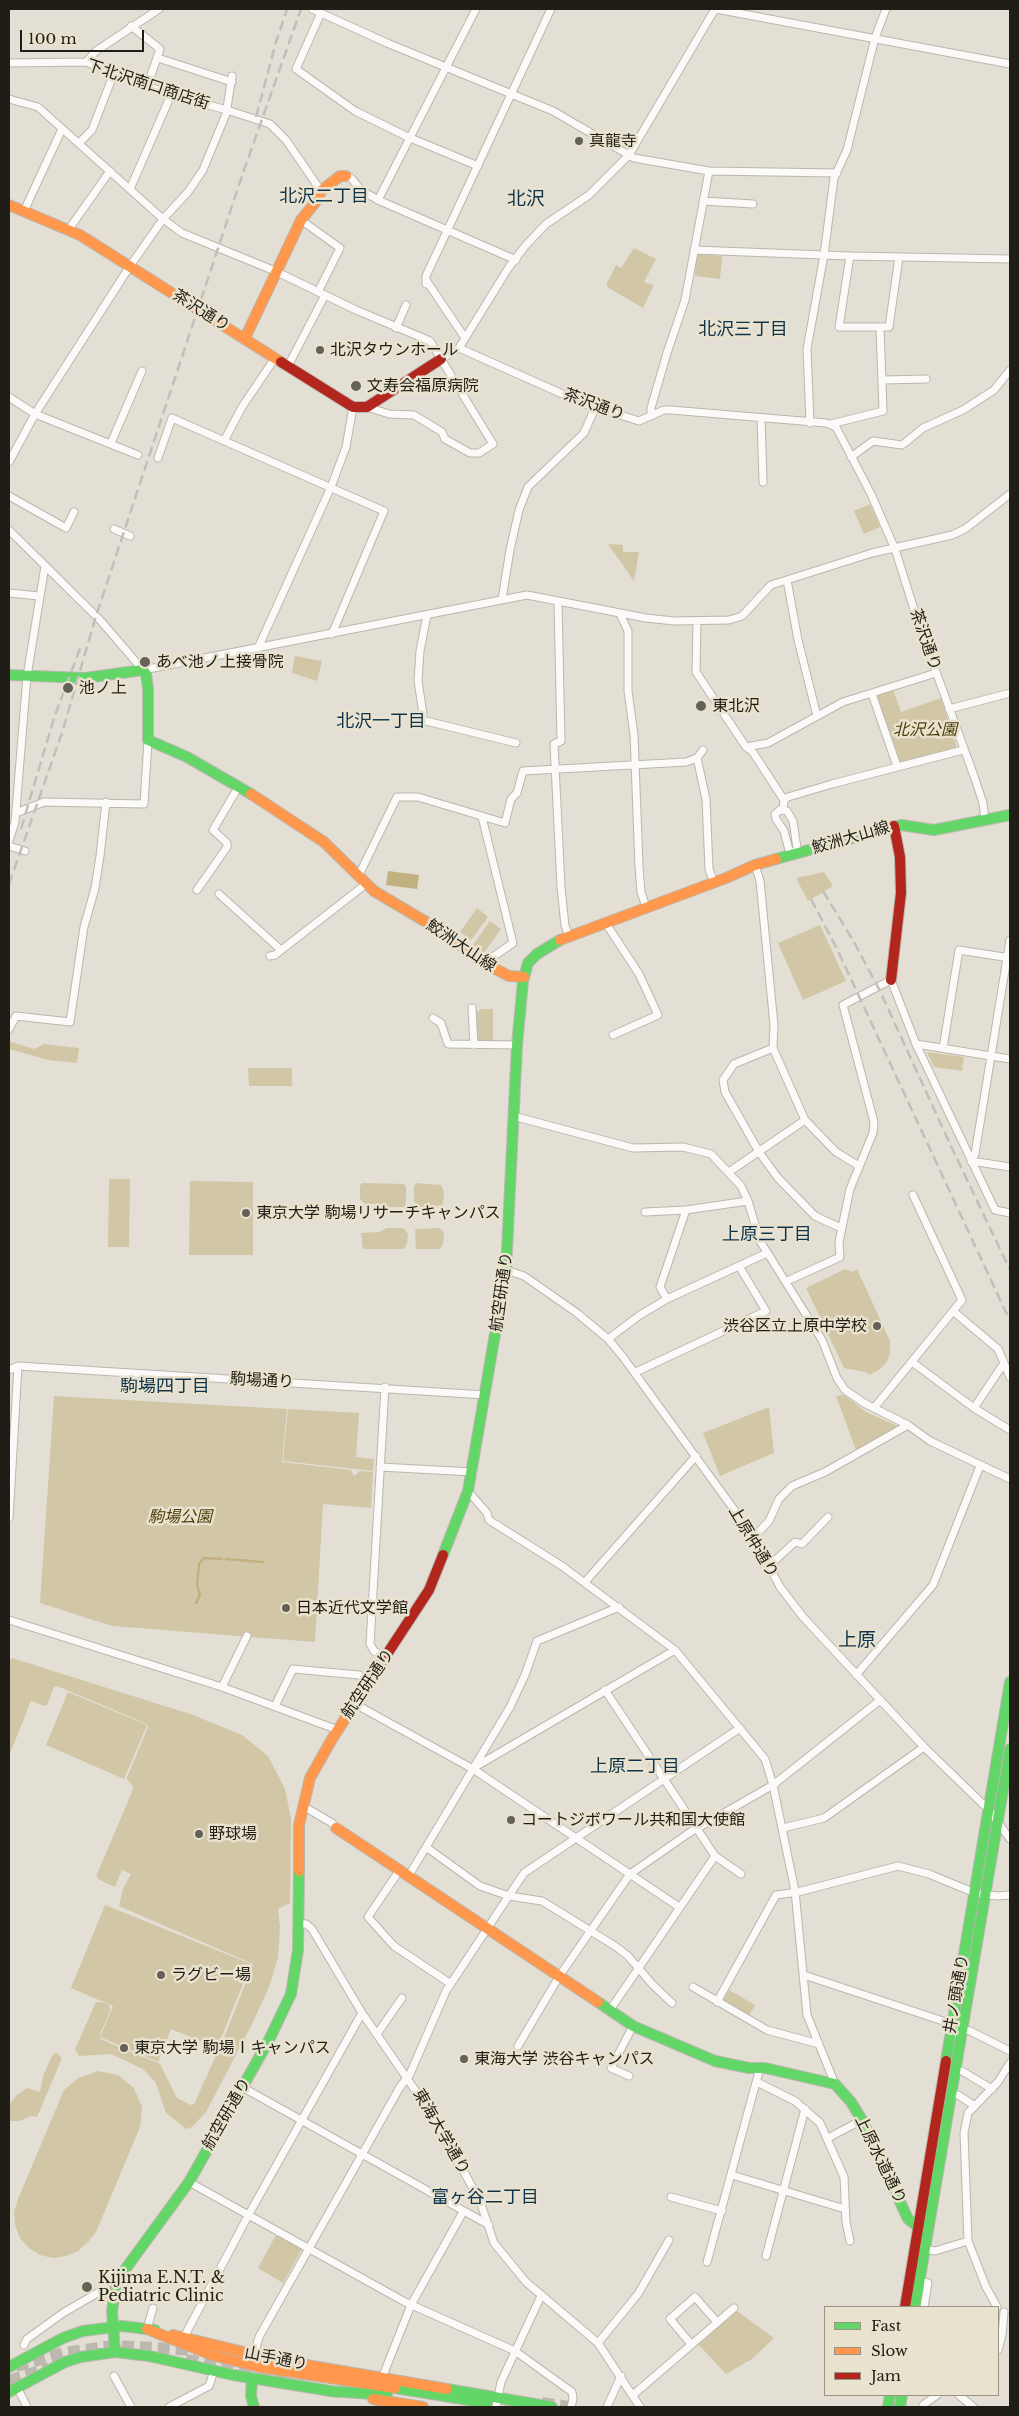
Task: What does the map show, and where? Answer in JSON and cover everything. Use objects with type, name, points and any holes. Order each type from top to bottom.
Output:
[{"type":"main road","points":[[245,338],[275,271],[301,220],[318,199],[321,191],[340,176],[346,176]]},
{"type":"main road","name":"茶沢通り","points":[[9,206],[69,229],[353,407]]},
{"type":"main road","points":[[353,407],[367,407],[441,359]]},
{"type":"main road","points":[[9,675],[61,679],[84,678],[143,670],[146,674],[148,689],[148,740]]},
{"type":"main road","name":"鮫洲大山線","points":[[148,740],[187,757],[239,786],[324,842],[366,884],[443,932],[484,963],[506,975],[524,977],[527,966],[534,956],[569,936],[714,883],[755,865],[894,826],[910,824],[934,830],[1010,815]]},
{"type":"main road","points":[[891,980],[900,893],[900,857],[894,826]]},
{"type":"main road","name":"航空研通り","points":[[115,2352],[112,2326],[116,2285],[127,2265],[189,2182],[270,2040],[290,1994],[297,1964],[299,1825],[310,1778],[338,1730],[429,1590],[468,1491],[473,1472],[506,1270],[517,1045],[524,977]]},
{"type":"main road","name":"井ノ頭通り","points":[[915,2306],[924,2249],[924,2227],[957,2028],[975,1893],[1010,1682]]},
{"type":"main road","name":"井ノ頭通り","points":[[905,2306],[924,2227],[951,2093],[955,2070],[957,2028],[986,1895],[1010,1749]]},
{"type":"main road","points":[[336,1828],[487,1929],[560,1975],[633,2026],[715,2060],[835,2084]]},
{"type":"main road","name":"上原水道通り","points":[[835,2084],[851,2102],[862,2120],[908,2219],[924,2227]]},
{"type":"main road","points":[[9,2367],[73,2334],[112,2326],[147,2328],[183,2340],[212,2355],[259,2367],[493,2403]]},
{"type":"main road","name":"山手通り","points":[[183,2340],[382,2378],[493,2403],[552,2407]]},
{"type":"main road","name":"山手通り","points":[[13,2390],[65,2362],[81,2357],[115,2352],[149,2356],[214,2371],[329,2391],[390,2404],[423,2407]]},
{"type":"main road","points":[[252,2378],[251,2396],[254,2407]]},
{"type":"main road","points":[[329,2391],[391,2395],[471,2407]]},
{"type":"street","points":[[86,62],[96,51],[159,9]]},
{"type":"street","points":[[312,9],[387,43],[554,111],[634,158],[709,171],[837,172]]},
{"type":"street","points":[[378,200],[408,137],[476,9]]},
{"type":"street","points":[[465,338],[426,282],[448,230],[551,9]]},
{"type":"street","points":[[441,359],[459,348],[516,260],[546,224],[589,194],[629,155],[716,9],[1010,64]]},
{"type":"street","points":[[810,422],[807,349],[824,255],[834,178],[847,150],[875,38],[886,9]]},
{"type":"street","points":[[321,13],[296,69],[355,110],[408,137],[478,166]]},
{"type":"street","points":[[131,26],[160,49],[147,87]]},
{"type":"street","points":[[9,462],[35,414],[130,266],[163,219],[188,192],[204,170],[227,110],[226,103],[232,79],[158,58]]},
{"type":"street","name":"下北沢南口商店街","points":[[9,63],[86,62],[171,96],[227,110],[270,124],[286,140],[321,191]]},
{"type":"street","points":[[80,143],[92,130],[114,73]]},
{"type":"street","points":[[130,189],[171,96]]},
{"type":"street","points":[[9,99],[38,107],[163,219],[182,233],[275,271],[396,328],[430,341],[494,444],[479,453],[470,453],[445,439],[442,432],[414,415],[389,414],[367,407]]},
{"type":"street","points":[[24,211],[62,128]]},
{"type":"street","points":[[69,229],[110,171]]},
{"type":"street","points":[[651,416],[651,408],[666,353],[684,300],[709,171]]},
{"type":"street","points":[[346,176],[351,178],[361,190],[378,200],[516,260]]},
{"type":"street","points":[[703,201],[753,204]]},
{"type":"street","points":[[301,220],[340,248],[318,292]]},
{"type":"street","points":[[694,250],[850,256],[1010,259]]},
{"type":"street","points":[[850,256],[839,327],[889,327],[899,257]]},
{"type":"street","points":[[288,366],[325,295]]},
{"type":"street","points":[[396,328],[406,305]]},
{"type":"street","points":[[831,424],[883,411],[880,327]]},
{"type":"street","name":"茶沢通り","points":[[459,348],[595,408],[639,421],[664,410],[671,410],[831,424],[839,432],[871,494],[895,549],[936,673],[983,803],[985,820]]},
{"type":"street","points":[[224,441],[242,407],[275,358]]},
{"type":"street","points":[[851,457],[873,441],[902,445],[923,428],[964,410],[994,390],[1010,370]]},
{"type":"street","points":[[112,443],[142,371]]},
{"type":"street","points":[[882,380],[926,379]]},
{"type":"street","points":[[9,397],[35,414],[112,443],[138,455]]},
{"type":"street","points":[[258,648],[331,487],[346,448],[353,407]]},
{"type":"street","points":[[502,599],[519,510],[528,488],[584,433],[595,408]]},
{"type":"street","points":[[158,458],[172,418],[384,511],[332,634]]},
{"type":"street","points":[[761,418],[763,482]]},
{"type":"street","points":[[9,530],[100,620],[143,670],[527,595],[646,618],[698,621],[729,620],[742,616],[770,585],[872,553],[952,535],[965,529],[1010,494]]},
{"type":"street","points":[[9,496],[66,528],[74,512]]},
{"type":"street","points":[[114,529],[130,536]]},
{"type":"street","points":[[9,841],[16,813],[27,676],[45,566]]},
{"type":"street","points":[[787,580],[798,640],[817,716]]},
{"type":"street","points":[[9,593],[39,596]]},
{"type":"street","points":[[558,602],[561,741],[554,744],[561,887],[565,926],[569,936]]},
{"type":"street","points":[[620,614],[628,631],[628,691],[635,764],[641,892],[646,907]]},
{"type":"street","points":[[427,615],[420,651],[418,681],[423,714],[422,720],[516,743]]},
{"type":"street","points":[[698,621],[696,672],[784,800],[783,810]]},
{"type":"street","points":[[746,747],[768,743],[844,702],[936,673]]},
{"type":"street","points":[[949,709],[1010,693]]},
{"type":"street","points":[[872,694],[897,766]]},
{"type":"street","points":[[16,813],[44,802],[144,804],[148,740]]},
{"type":"street","points":[[358,877],[397,797],[418,797],[504,823],[523,771],[686,762],[697,758],[704,750]]},
{"type":"street","points":[[784,800],[796,794],[964,750]]},
{"type":"street","points":[[697,758],[706,799],[709,869],[714,883]]},
{"type":"street","points":[[197,890],[226,847],[227,843],[213,830],[239,786]]},
{"type":"street","points":[[9,1029],[16,1016],[70,1022],[84,927],[96,880],[106,802]]},
{"type":"street","points":[[783,810],[789,813],[795,827],[797,848],[795,854],[789,850],[784,831],[775,817],[778,811],[783,810]]},
{"type":"street","points":[[482,817],[513,943],[484,963]]},
{"type":"street","points":[[784,831],[795,827]]},
{"type":"street","points":[[9,846],[25,851]]},
{"type":"street","points":[[755,865],[760,881],[774,1025],[773,1048],[805,1120],[836,1152],[859,1166]]},
{"type":"street","points":[[270,956],[281,950],[366,884]]},
{"type":"street","points":[[219,894],[281,950]]},
{"type":"street","points":[[606,922],[639,974],[658,1015],[614,1035]]},
{"type":"street","points":[[971,1161],[975,1154],[1009,958],[1010,940]]},
{"type":"street","points":[[943,1048],[959,950],[1009,958]]},
{"type":"street","points":[[787,1281],[840,1257],[841,1228],[850,1189],[874,1134],[874,1122],[843,1005],[891,980],[916,1044],[994,1210],[1010,1213]]},
{"type":"street","points":[[472,1008],[474,1045]]},
{"type":"street","points":[[433,1018],[441,1023],[446,1043],[517,1045]]},
{"type":"street","points":[[916,1044],[1010,1059]]},
{"type":"street","points":[[773,1048],[734,1064],[723,1080],[725,1092],[730,1104],[778,1178],[806,1208],[822,1220],[841,1228]]},
{"type":"street","points":[[513,1116],[633,1148],[683,1147],[705,1150],[711,1154],[741,1186],[748,1201],[760,1241],[787,1281],[822,1340],[837,1378],[845,1390],[874,1408],[908,1425],[930,1441],[1010,1479]]},
{"type":"street","points":[[729,1172],[805,1120]]},
{"type":"street","points":[[971,1161],[1010,1167]]},
{"type":"street","points":[[874,1408],[962,1300],[913,1195]]},
{"type":"street","points":[[645,1212],[686,1210],[748,1201]]},
{"type":"street","points":[[667,1299],[660,1287],[686,1210]]},
{"type":"street","points":[[608,1339],[640,1315],[667,1299],[767,1253]]},
{"type":"street","points":[[636,1372],[766,1311],[739,1266]]},
{"type":"street","name":"上原仲通り","points":[[506,1270],[520,1273],[533,1281],[608,1339],[636,1372],[754,1537],[780,1587],[803,1617],[924,1747],[989,1810],[1010,1839]]},
{"type":"street","points":[[953,1311],[998,1349],[1010,1376]]},
{"type":"street","points":[[912,1362],[974,1408],[1010,1430]]},
{"type":"street","points":[[974,1408],[1004,1363]]},
{"type":"street","points":[[9,1518],[18,1366]]},
{"type":"street","name":"駒場通り","points":[[9,1370],[18,1366],[385,1387],[486,1395]]},
{"type":"street","points":[[385,1387],[370,1644],[374,1651],[385,1658]]},
{"type":"street","points":[[754,1537],[769,1521],[779,1499],[792,1486],[825,1472],[908,1425]]},
{"type":"street","points":[[585,1582],[696,1456]]},
{"type":"street","points":[[856,1675],[932,1585],[980,1466]]},
{"type":"street","points":[[380,1467],[473,1472]]},
{"type":"street","points":[[468,1491],[487,1513],[489,1520],[585,1582],[675,1650],[765,1759],[783,1828],[795,1891],[804,1975],[804,2001],[807,2015],[835,2084]]},
{"type":"street","points":[[769,1566],[795,1542],[802,1544],[828,1517]]},
{"type":"street","points":[[451,1984],[394,1946],[368,1917],[426,1847],[510,1707],[525,1675],[537,1641],[619,1607]]},
{"type":"street","points":[[9,1620],[222,1686],[338,1730]]},
{"type":"street","points":[[222,1686],[247,1636]]},
{"type":"street","points":[[473,1769],[675,1650]]},
{"type":"street","points":[[274,1706],[293,1669],[359,1675],[370,1682]]},
{"type":"street","points":[[605,1690],[715,1856],[741,1874]]},
{"type":"street","points":[[518,2046],[560,1975],[630,1874],[697,1829],[773,1785],[880,1701]]},
{"type":"street","points":[[355,1704],[473,1769],[679,1907]]},
{"type":"street","points":[[254,2355],[259,2337],[407,2077],[451,1984],[524,1873],[740,1728]]},
{"type":"street","points":[[783,1828],[824,1818],[924,1747]]},
{"type":"street","points":[[303,1806],[332,1823],[336,1828]]},
{"type":"street","points":[[426,1847],[480,1886],[509,1896],[542,1901],[622,1950],[672,2003]]},
{"type":"street","points":[[610,2010],[715,1856]]},
{"type":"street","points":[[717,2002],[776,1895],[898,1866],[929,1874],[975,1893],[1010,1895]]},
{"type":"street","name":"東海大学通り","points":[[299,1923],[306,1924],[312,1929],[362,2013],[433,2116],[480,2201],[494,2243],[514,2270],[598,2343],[640,2407]]},
{"type":"street","points":[[804,1975],[944,2020],[957,2028],[972,2031],[1010,2051]]},
{"type":"street","points":[[693,1987],[766,2030],[820,2044]]},
{"type":"street","points":[[377,2034],[402,1998]]},
{"type":"street","points":[[183,2340],[249,2214],[362,2013]]},
{"type":"street","points":[[629,2076],[611,2068],[633,2026]]},
{"type":"street","points":[[999,2346],[1002,2336],[1002,2309],[986,2287],[968,2242],[964,2133],[968,2113],[992,2089],[1010,2063]]},
{"type":"street","points":[[707,2262],[760,2068]]},
{"type":"street","points":[[955,2070],[992,2089]]},
{"type":"street","points":[[756,2082],[782,2093],[805,2109],[820,2123],[844,2177],[845,2209],[850,2241]]},
{"type":"street","points":[[242,2087],[489,2225]]},
{"type":"street","points":[[951,2093],[958,2095],[975,2106]]},
{"type":"street","points":[[766,2256],[805,2109]]},
{"type":"street","points":[[828,2138],[862,2120]]},
{"type":"street","points":[[732,2175],[845,2209]]},
{"type":"street","points":[[189,2182],[411,2305],[515,2350],[572,2392],[571,2407]]},
{"type":"street","points":[[671,2197],[722,2212]]},
{"type":"street","points":[[382,2378],[411,2305],[464,2212]]},
{"type":"street","points":[[598,2343],[647,2281],[668,2240]]},
{"type":"street","points":[[924,2249],[936,2250],[968,2242]]},
{"type":"street","points":[[920,2280],[928,2283],[924,2306]]},
{"type":"street","points":[[24,2344],[27,2339],[63,2313],[99,2292],[114,2295]]},
{"type":"street","points":[[493,2403],[515,2350],[542,2296]]},
{"type":"street","points":[[691,2344],[670,2319],[695,2297],[717,2322]]},
{"type":"street","points":[[147,2328],[153,2308]]},
{"type":"street","points":[[633,2395],[734,2308]]},
{"type":"street","points":[[169,2407],[209,2386],[214,2371]]},
{"type":"street","points":[[114,2376],[131,2407]]},
{"type":"street","points":[[607,2407],[621,2376]]},
{"type":"street","points":[[13,2390],[28,2407]]},
{"type":"street","points":[[923,2405],[936,2396]]},
{"type":"street","points":[[960,2396],[973,2407]]},
{"type":"green space","points":[[634,248],[656,259],[644,282],[654,285],[643,308],[607,287],[607,283],[616,265],[621,268]]},
{"type":"green space","points":[[697,254],[722,256],[720,279],[695,276]]},
{"type":"green space","points":[[870,504],[880,527],[864,534],[854,511]]},
{"type":"green space","points":[[608,544],[623,545],[623,552],[639,552],[634,581]]},
{"type":"green space","points":[[295,656],[322,661],[317,681],[292,673]]},
{"type":"green space","name":"北沢公園","points":[[893,689],[901,712],[941,698],[957,748],[901,763],[898,762],[876,698],[877,695]]},
{"type":"green space","points":[[824,872],[833,886],[808,901],[796,878]]},
{"type":"green space","points":[[477,908],[488,917],[471,940],[460,932]]},
{"type":"green space","points":[[490,921],[501,929],[484,953],[473,945]]},
{"type":"green space","points":[[820,925],[846,981],[803,1000],[778,943]]},
{"type":"green space","points":[[482,1009],[493,1009],[493,1042],[478,1043],[475,1040],[476,1013]]},
{"type":"green space","points":[[9,1041],[34,1049],[44,1044],[79,1048],[77,1063],[48,1060],[9,1049]]},
{"type":"green space","points":[[927,1052],[964,1057],[962,1071],[934,1067]]},
{"type":"green space","points":[[248,1068],[292,1068],[292,1086],[249,1086]]},
{"type":"green space","points":[[109,1179],[130,1179],[129,1247],[108,1247]]},
{"type":"green space","points":[[190,1181],[253,1182],[253,1255],[189,1255]]},
{"type":"green space","points":[[362,1183],[404,1184],[406,1187],[406,1205],[403,1207],[387,1207],[383,1204],[365,1204],[360,1199],[360,1186]]},
{"type":"green space","points":[[416,1183],[441,1185],[444,1192],[443,1204],[434,1207],[418,1207],[414,1201],[414,1187]]},
{"type":"green space","points":[[387,1228],[403,1228],[405,1230],[408,1234],[407,1244],[404,1249],[363,1249],[361,1233],[379,1232]]},
{"type":"green space","points":[[440,1228],[444,1233],[443,1244],[440,1249],[416,1249],[415,1231],[417,1229]]},
{"type":"green space","points":[[845,1269],[852,1272],[857,1269],[890,1341],[890,1353],[887,1362],[879,1370],[869,1375],[866,1372],[844,1368],[806,1288]]},
{"type":"green space","points":[[844,1395],[866,1412],[900,1427],[856,1450],[836,1396]]},
{"type":"green space","name":"駒場公園","points":[[54,1396],[287,1409],[282,1462],[351,1470],[354,1476],[360,1471],[373,1472],[371,1508],[323,1504],[315,1642],[112,1626],[40,1603]]},
{"type":"green space","points":[[769,1407],[774,1453],[720,1476],[703,1433]]},
{"type":"green space","points":[[288,1409],[359,1413],[356,1457],[374,1459],[373,1471],[283,1461]]},
{"type":"green space","points":[[12,1658],[193,1715],[242,1735],[268,1756],[285,1789],[291,1819],[290,1903],[278,1909],[280,1927],[278,1958],[269,1987],[252,2024],[206,2112],[192,2127],[186,2129],[166,2113],[156,2083],[143,2069],[111,2054],[79,2056],[75,2049],[96,2002],[109,2005],[110,2011],[100,2034],[100,2039],[160,2064],[177,2098],[191,2105],[194,2104],[224,2038],[253,1964],[119,1906],[123,1889],[131,1874],[122,1870],[115,1887],[98,1879],[97,1874],[132,1792],[133,1787],[126,1780],[148,1727],[147,1724],[57,1686],[54,1687],[47,1705],[44,1706],[31,1701],[9,1756],[9,1662]]},
{"type":"green space","points":[[68,1692],[147,1725],[124,1779],[46,1745]]},
{"type":"green space","name":"ラグビー場","points":[[105,1905],[251,1964],[217,2048],[171,2029],[158,2062],[100,2037],[113,2006],[71,1988]]},
{"type":"green space","points":[[729,1990],[755,2005],[749,2016],[723,2001]]},
{"type":"green space","points":[[56,2052],[62,2058],[37,2117],[31,2116],[20,2121],[9,2121],[9,2105],[17,2095],[27,2088],[40,2092],[43,2076],[52,2056]]},
{"type":"green space","points":[[98,2071],[118,2075],[134,2088],[142,2107],[140,2127],[96,2232],[78,2251],[66,2256],[53,2258],[40,2255],[29,2248],[20,2238],[15,2225],[14,2212],[18,2199],[64,2090],[78,2078]]},
{"type":"green space","points":[[276,2235],[302,2249],[283,2283],[258,2268]]},
{"type":"green space","points":[[737,2311],[774,2338],[752,2359],[726,2374],[698,2344]]},
{"type":"shaded area","points":[[388,871],[419,875],[417,889],[386,885]]},
{"type":"waterway","points":[[196,1603],[200,1595],[197,1585],[199,1564],[204,1558],[222,1559]]},
{"type":"waterway","points":[[226,1559],[263,1562]]},
{"type":"tunnel","points":[[16,2366],[64,2353],[113,2346],[196,2350]]},
{"type":"tunnel","points":[[186,2360],[291,2380]]},
{"type":"tunnel","points":[[9,2381],[49,2368]]},
{"type":"tunnel","points":[[487,2403],[509,2407]]},
{"type":"tunnel","points":[[542,2403],[568,2407]]},
{"type":"railway","points":[[256,117],[287,9]]},
{"type":"railway","points":[[9,884],[62,733],[96,616],[243,173],[301,9]]},
{"type":"railway","points":[[21,829],[54,718],[81,646]]},
{"type":"railway","points":[[823,891],[854,942],[880,991],[1010,1270]]},
{"type":"railway","points":[[811,899],[837,949],[1010,1321]]},
{"type":"traffic: fast","points":[[9,675],[85,678],[143,670],[146,674],[148,689],[148,740],[187,757],[251,794]]},
{"type":"traffic: fast","points":[[776,859],[901,825],[934,830],[1010,815]]},
{"type":"traffic: fast","points":[[443,1555],[468,1491],[506,1270],[517,1045],[523,981],[528,963],[537,954],[560,940]]},
{"type":"traffic: fast","points":[[946,2061],[1010,1682]]},
{"type":"traffic: fast","points":[[915,2306],[1010,1749]]},
{"type":"traffic: fast","points":[[115,2352],[112,2311],[116,2285],[121,2275],[189,2182],[269,2040],[291,1994],[298,1950],[299,1871]]},
{"type":"traffic: fast","points":[[598,2002],[633,2026],[715,2061],[749,2068],[765,2068],[835,2084],[851,2102],[862,2120],[908,2219],[916,2225],[928,2228]]},
{"type":"traffic: fast","points":[[9,2367],[63,2338],[83,2331],[122,2326],[155,2330]]},
{"type":"traffic: fast","points":[[9,2392],[65,2362],[81,2357],[115,2352],[149,2356],[233,2375],[337,2392]]},
{"type":"traffic: fast","points":[[252,2378],[251,2396],[254,2407]]},
{"type":"traffic: fast","points":[[395,2388],[487,2403]]},
{"type":"traffic: fast","points":[[447,2389],[552,2407]]},
{"type":"traffic: fast","points":[[329,2391],[387,2395]]},
{"type":"traffic: fast","points":[[888,2407],[890,2396]]},
{"type":"traffic: fast","points":[[900,2407],[902,2396]]},
{"type":"traffic: slow","points":[[245,338],[301,220],[318,199],[321,191],[340,176],[346,176]]},
{"type":"traffic: slow","points":[[9,205],[80,235],[281,362]]},
{"type":"traffic: slow","points":[[251,794],[324,842],[374,891],[443,932],[484,963],[509,976],[524,977]]},
{"type":"traffic: slow","points":[[560,940],[726,878],[755,865],[776,859]]},
{"type":"traffic: slow","points":[[299,1871],[299,1825],[310,1778],[332,1739],[372,1677]]},
{"type":"traffic: slow","points":[[336,1828],[598,2002]]},
{"type":"traffic: slow","points":[[147,2329],[212,2355],[259,2367],[395,2388]]},
{"type":"traffic: slow","points":[[173,2335],[277,2360],[447,2389]]},
{"type":"traffic: slow","points":[[373,2399],[423,2407]]},
{"type":"traffic: jam","points":[[281,362],[353,407],[367,407],[441,359]]},
{"type":"traffic: jam","points":[[891,980],[901,893],[900,857],[894,826]]},
{"type":"traffic: jam","points":[[372,1677],[429,1590],[443,1555]]},
{"type":"traffic: jam","points":[[905,2306],[946,2061]]},
{"type":"place","name":"真龍寺","points":[[579,141]]},
{"type":"place","name":"北沢タウンホール","points":[[320,350]]},
{"type":"place","name":"文寿会福原病院","points":[[356,386]]},
{"type":"place","name":"あべ池ノ上接骨院","points":[[145,662]]},
{"type":"place","name":"池ノ上","points":[[68,688]]},
{"type":"place","name":"東北沢","points":[[701,706]]},
{"type":"place","name":"東京大学 駒場リサーチキャンパス","points":[[246,1213]]},
{"type":"place","name":"渋谷区立上原中学校","points":[[877,1326]]},
{"type":"place","name":"日本近代文学館","points":[[286,1608]]},
{"type":"place","name":"コートジボワール共和国大使館","points":[[511,1820]]},
{"type":"place","name":"野球場","points":[[199,1834]]},
{"type":"place","name":"ラグビー場","points":[[161,1975]]},
{"type":"place","name":"東京大学 駒場Ⅰキャンパス","points":[[124,2048]]},
{"type":"place","name":"東海大学 渋谷キャンパス","points":[[464,2059]]},
{"type":"place","name":"Kijima E.N.T. & Pediatric Clinic","points":[[87,2287]]},
{"type":"district","name":"北沢二丁目","points":[[324,197]]},
{"type":"district","name":"北沢","points":[[526,200]]},
{"type":"district","name":"北沢三丁目","points":[[743,330]]},
{"type":"district","name":"北沢一丁目","points":[[381,722]]},
{"type":"district","name":"上原三丁目","points":[[767,1235]]},
{"type":"district","name":"駒場四丁目","points":[[165,1387]]},
{"type":"district","name":"上原","points":[[857,1641]]},
{"type":"district","name":"上原二丁目","points":[[635,1767]]},
{"type":"district","name":"富ヶ谷二丁目","points":[[485,2198]]}]
